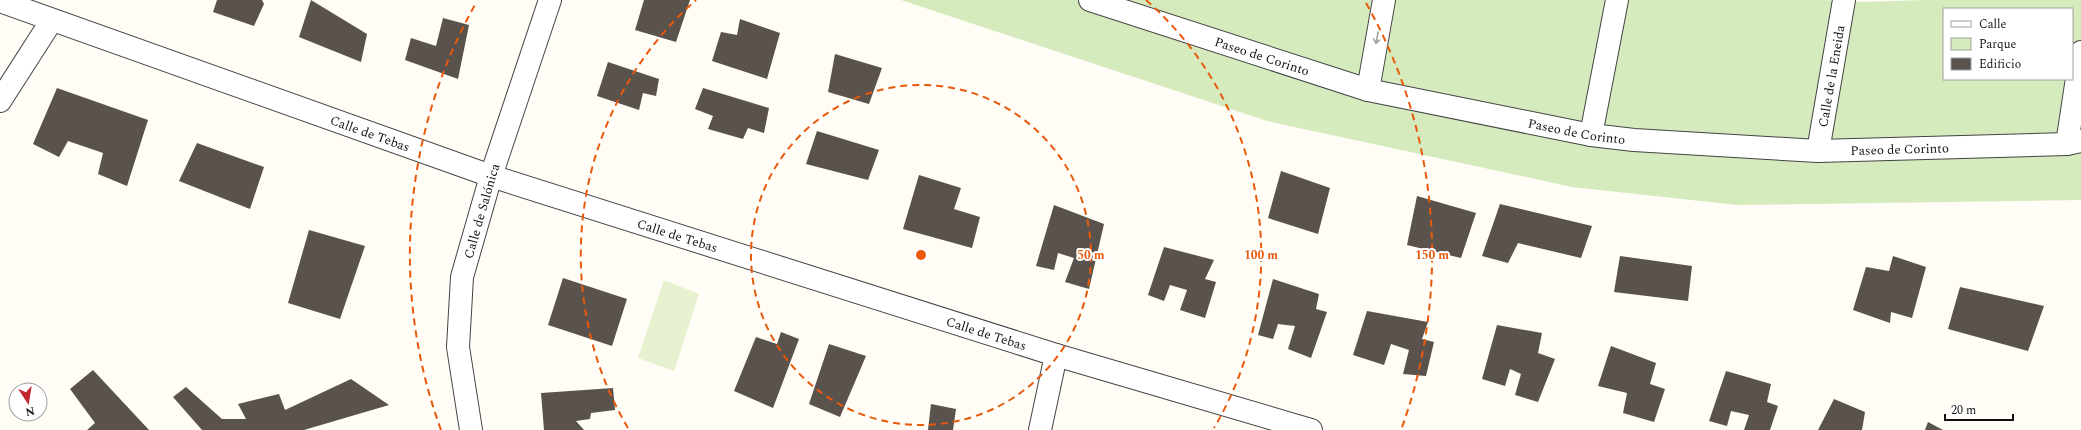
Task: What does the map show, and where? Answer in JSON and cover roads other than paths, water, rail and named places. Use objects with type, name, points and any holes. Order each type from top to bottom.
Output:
[{"type":"street","name":"Calle de Salónica","points":[[471,430],[458,347],[462,277],[491,176],[550,0]]},
{"type":"street","name":"Paseo de Corinto","points":[[1090,0],[1368,90],[1591,135],[1634,140],[1818,151],[2074,142]]},
{"type":"street","points":[[1368,90],[1384,0]]},
{"type":"street","points":[[1591,135],[1617,0]]},
{"type":"street","name":"Calle de la Eneida","points":[[1818,151],[1844,0]]},
{"type":"street","name":"Calle de Tebas","points":[[0,1],[491,176],[1056,355],[1311,430]]},
{"type":"street","points":[[0,102],[52,20]]},
{"type":"street","points":[[2074,142],[2081,52]]},
{"type":"street","points":[[1040,430],[1056,355]]}]
